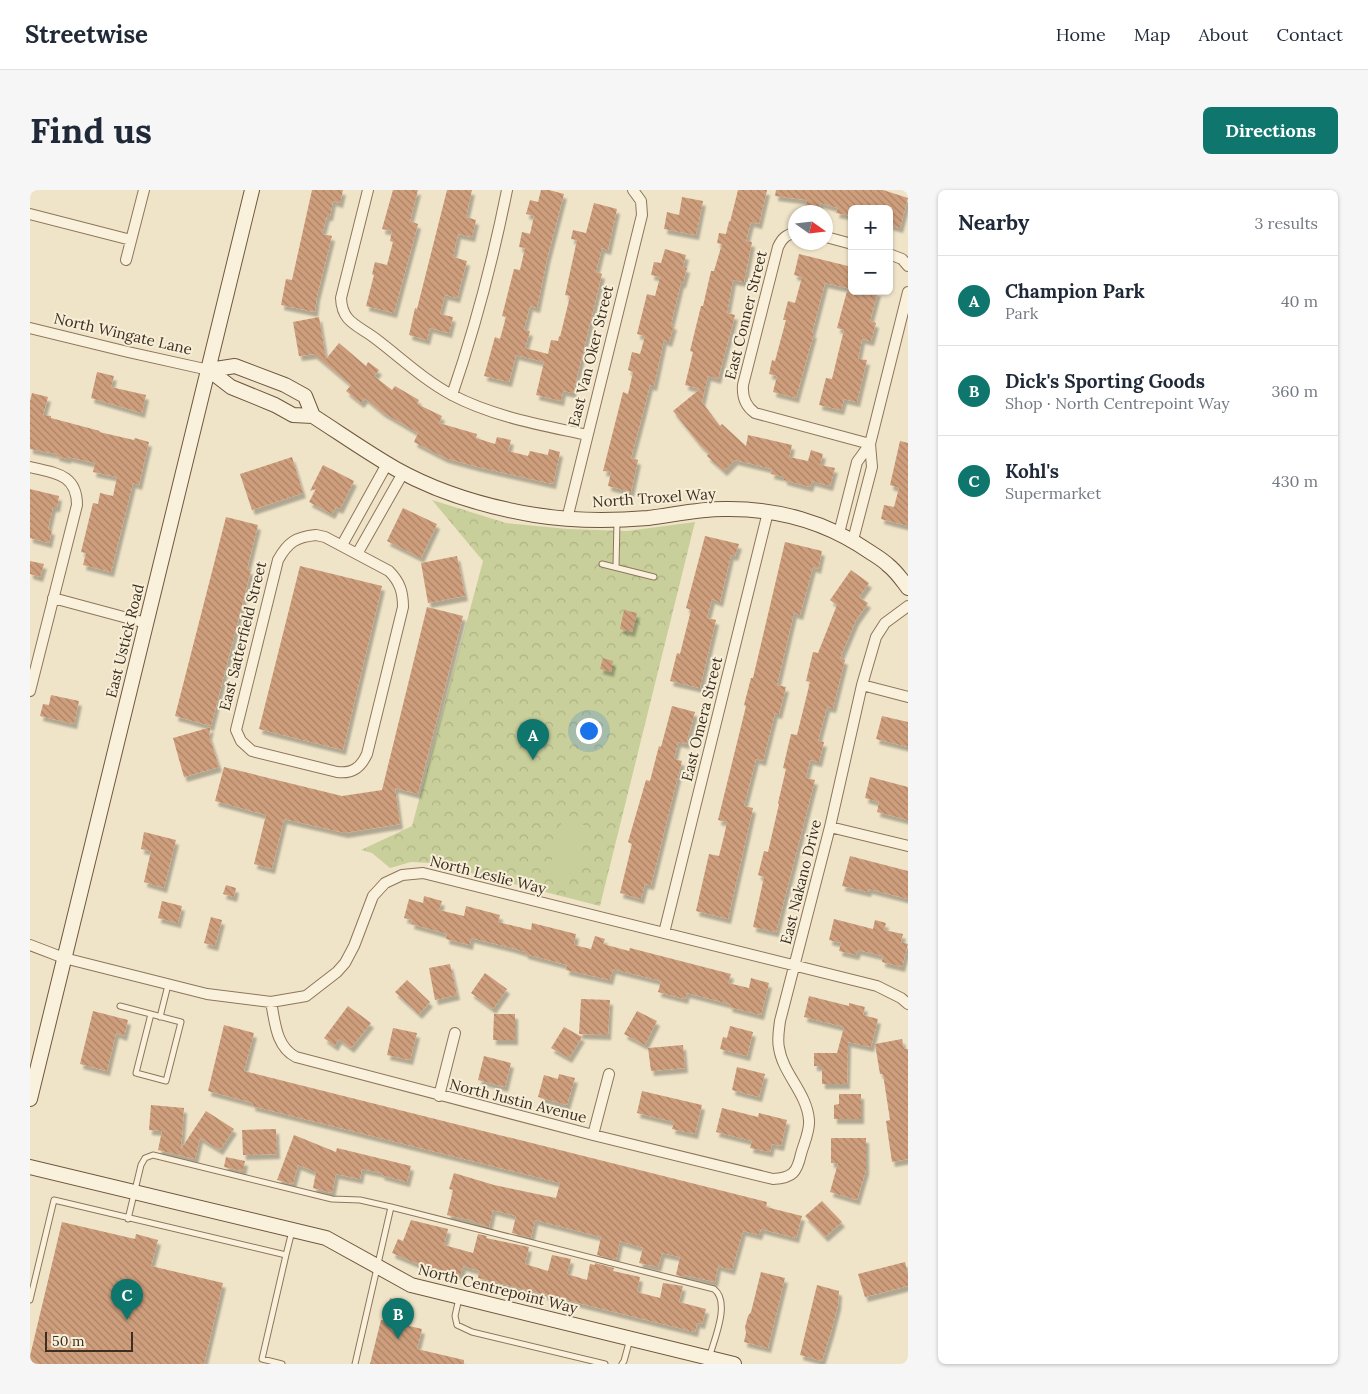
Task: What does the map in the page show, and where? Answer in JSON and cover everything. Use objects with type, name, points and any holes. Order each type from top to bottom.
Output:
[{"type":"street","points":[[126,260],[144,190]]},
{"type":"street","name":"East Ustick Road","points":[[30,1099],[252,190]]},
{"type":"street","points":[[368,190],[342,298],[342,310],[349,321],[376,339],[408,366],[452,395],[510,418],[587,435]]},
{"type":"street","points":[[452,395],[478,315],[496,248],[507,190]]},
{"type":"street","name":"East Van Oker Street","points":[[567,519],[642,215],[640,201],[633,190]]},
{"type":"street","points":[[30,214],[131,240]]},
{"type":"street","name":"East Conner Street","points":[[788,236],[781,240],[778,247],[743,385],[743,398],[751,410],[760,415],[870,444]]},
{"type":"street","points":[[833,240],[848,243]]},
{"type":"street","points":[[893,256],[902,259],[908,265]]},
{"type":"street","points":[[853,540],[872,467],[870,444],[908,292]]},
{"type":"street","name":"North Wingate Lane","points":[[30,328],[209,370]]},
{"type":"street","points":[[209,370],[235,366],[285,385],[305,396],[313,416]]},
{"type":"street","name":"North Troxel Way","points":[[209,370],[230,387],[275,405],[293,415],[313,416],[403,473],[438,489],[478,503],[527,514],[567,519],[617,520],[724,509],[768,512],[805,520],[853,540],[888,565],[908,588]]},
{"type":"street","points":[[839,533],[857,462],[870,444]]},
{"type":"street","points":[[387,464],[342,545],[357,554],[403,473]]},
{"type":"street","points":[[30,467],[59,474],[69,480],[74,488],[76,505],[31,686]]},
{"type":"street","name":"East Omera Street","points":[[664,933],[768,512]]},
{"type":"street","name":"East Satterfield Street","points":[[342,545],[325,536],[304,536],[291,542],[283,550],[278,560],[236,724],[236,730],[241,741],[252,751],[337,772],[356,770],[368,754],[403,607],[402,589],[397,579],[389,571],[357,554]]},
{"type":"street","points":[[53,598],[146,623]]},
{"type":"street","name":"East Nakano Drive","points":[[794,1173],[799,1165],[809,1122],[805,1106],[781,1056],[778,1035],[780,1021],[830,827],[862,685],[876,637],[885,624],[908,606]]},
{"type":"street","points":[[862,685],[908,697]]},
{"type":"street","points":[[830,827],[908,846]]},
{"type":"street","name":"North Leslie Way","points":[[30,945],[64,958],[207,994],[271,1002],[306,996],[338,972],[354,946],[373,896],[385,883],[402,875],[423,874],[877,986],[901,998],[908,1004]]},
{"type":"street","name":"North Justin Avenue","points":[[271,1002],[279,1039],[286,1051],[296,1058],[593,1136],[773,1179],[782,1179],[794,1173]]},
{"type":"street","points":[[439,1096],[455,1033]]},
{"type":"street","points":[[593,1136],[609,1074]]},
{"type":"street","name":"North Centrepoint Way","points":[[30,1167],[326,1238],[411,1285],[734,1364]]},
{"type":"lane","points":[[616,567],[617,520]]},
{"type":"lane","points":[[602,564],[654,577]]},
{"type":"lane","points":[[160,1017],[168,984]]},
{"type":"lane","points":[[120,1006],[151,1014],[160,1017],[182,1022],[166,1081],[136,1073],[151,1014]]},
{"type":"lane","points":[[128,1218],[141,1165],[145,1158],[153,1155],[332,1199],[360,1200],[391,1207],[714,1289],[720,1296],[722,1308],[709,1358]]},
{"type":"lane","points":[[30,1300],[54,1200],[286,1255]]},
{"type":"lane","points":[[355,1364],[391,1207]]},
{"type":"lane","points":[[282,1364],[262,1359],[292,1229]]},
{"type":"lane","points":[[459,1297],[455,1316],[457,1325],[472,1332],[605,1364]]},
{"type":"lane","points":[[622,1364],[630,1339]]},
{"type":"green space","points":[[432,500],[506,523],[568,529],[627,531],[695,522],[600,906],[432,863],[411,862],[390,868],[372,853],[361,850],[412,826],[483,561]]},
{"type":"green space","points":[[562,820],[588,826],[575,878],[549,872]]},
{"type":"building","points":[[312,190],[343,190],[340,203],[333,201],[330,216],[327,216],[322,234],[332,236],[317,296],[315,312],[281,305],[286,279],[292,280]]},
{"type":"building","points":[[393,190],[418,190],[410,221],[418,224],[394,313],[366,306],[374,275],[372,274],[375,262],[387,265],[393,242],[390,241],[392,231],[382,229]]},
{"type":"building","points":[[447,190],[472,190],[466,217],[476,220],[472,237],[458,234],[453,257],[467,261],[457,298],[445,295],[440,314],[453,317],[449,333],[430,328],[427,340],[409,335]]},
{"type":"building","points":[[541,190],[564,194],[547,259],[537,308],[530,306],[524,330],[530,331],[525,348],[548,354],[551,340],[558,341],[560,337],[570,296],[565,295],[577,240],[571,239],[573,230],[586,233],[594,203],[617,209],[608,250],[602,248],[596,272],[602,274],[573,393],[563,391],[561,401],[536,395],[544,362],[516,355],[509,382],[484,376],[495,337],[500,339],[506,317],[502,316],[514,269],[520,270],[525,248],[519,247],[522,232],[530,234],[534,216],[526,214],[530,200],[538,202]]},
{"type":"building","points":[[738,190],[767,190],[759,224],[751,222],[746,241],[752,242],[744,282],[733,280],[727,313],[735,315],[718,379],[708,376],[702,402],[720,426],[722,424],[746,446],[748,435],[792,445],[789,457],[808,461],[811,450],[823,454],[820,465],[835,468],[830,486],[812,481],[810,487],[784,480],[784,477],[771,474],[772,469],[735,460],[724,471],[707,456],[709,453],[700,445],[673,411],[700,389],[685,385],[693,352],[690,351],[711,271],[714,271],[722,244],[717,243],[719,233],[726,234]]},
{"type":"building","points":[[776,190],[883,190],[908,198],[900,228],[893,226],[893,205],[848,205],[848,215],[836,213],[838,208],[833,205],[820,203],[820,205],[806,205],[807,200],[775,196]]},
{"type":"building","points":[[682,197],[703,201],[696,235],[664,229],[667,212],[679,215]]},
{"type":"building","points":[[665,249],[686,255],[683,267],[687,268],[683,283],[681,283],[671,324],[674,325],[669,342],[664,340],[654,386],[650,385],[631,458],[638,460],[631,492],[608,486],[611,472],[603,471],[623,392],[628,394],[633,372],[628,370],[632,352],[640,354],[645,336],[637,334],[647,294],[655,296],[660,277],[651,275],[654,262],[661,263]]},
{"type":"building","points":[[799,254],[848,266],[848,288],[825,283],[812,333],[814,333],[796,398],[773,392],[777,376],[769,374],[772,360],[775,361],[786,320],[783,320],[788,301],[795,303],[802,277],[794,275]]},
{"type":"building","points":[[847,291],[848,295],[877,295],[870,321],[876,323],[871,341],[862,339],[858,359],[867,360],[857,402],[844,399],[841,410],[819,405],[826,378],[832,379],[844,330],[837,328]]},
{"type":"building","points":[[319,317],[326,359],[339,343],[366,366],[368,362],[379,370],[374,376],[392,390],[395,386],[419,400],[417,404],[442,416],[439,423],[477,434],[476,438],[495,444],[497,437],[511,440],[508,451],[528,456],[530,451],[548,455],[549,449],[560,452],[553,484],[445,458],[414,442],[418,433],[382,412],[365,398],[361,403],[346,391],[351,385],[314,354],[299,356],[293,322]]},
{"type":"building","points":[[97,372],[114,376],[111,387],[146,395],[142,413],[91,398]]},
{"type":"building","points":[[32,393],[48,397],[43,415],[99,432],[149,442],[139,485],[133,483],[111,572],[83,565],[86,553],[81,552],[93,503],[98,504],[100,493],[113,496],[117,477],[93,472],[95,463],[68,457],[68,459],[56,456],[57,454],[30,449],[30,401]]},
{"type":"building","points":[[900,441],[908,443],[908,526],[881,519],[884,505],[894,507],[899,488],[890,485]]},
{"type":"building","points":[[292,457],[303,493],[252,510],[240,474]]},
{"type":"building","points":[[323,465],[354,481],[340,509],[336,507],[332,514],[309,502],[316,489],[310,491]]},
{"type":"building","points":[[30,489],[59,496],[57,507],[53,507],[48,529],[52,530],[49,543],[30,538]]},
{"type":"building","points":[[403,508],[437,524],[421,558],[387,541]]},
{"type":"building","points":[[226,517],[258,525],[247,569],[251,570],[211,726],[175,716]]},
{"type":"building","points":[[705,536],[739,544],[735,556],[731,555],[720,602],[712,599],[707,618],[716,620],[700,688],[670,681],[677,653],[680,654],[691,610],[686,608]]},
{"type":"building","points":[[785,542],[822,551],[818,569],[813,567],[800,615],[794,613],[777,685],[786,687],[779,714],[775,713],[763,761],[756,759],[744,806],[753,808],[728,919],[696,911],[709,854],[719,856],[724,836],[727,822],[718,820],[746,706],[744,705],[751,678],[753,678]]},
{"type":"building","points":[[457,556],[465,596],[428,603],[421,563]]},
{"type":"building","points":[[30,561],[44,564],[40,577],[30,574]]},
{"type":"building","points":[[300,566],[382,586],[343,750],[259,729]]},
{"type":"building","points":[[851,570],[869,583],[859,597],[868,603],[856,620],[840,658],[845,660],[833,708],[827,707],[818,741],[824,742],[819,762],[810,760],[806,778],[815,780],[776,932],[753,927],[764,877],[758,875],[764,851],[768,852],[786,769],[783,768],[791,734],[797,735],[810,682],[806,681],[813,652],[818,653],[837,605],[830,600]]},
{"type":"building","points":[[427,607],[463,616],[418,794],[395,788],[400,824],[345,833],[284,819],[272,869],[254,864],[266,815],[215,801],[224,767],[342,796],[382,790]]},
{"type":"building","points":[[624,610],[637,613],[632,632],[620,629]]},
{"type":"building","points":[[603,658],[613,661],[611,672],[600,669]]},
{"type":"building","points":[[51,695],[79,701],[74,724],[40,716],[43,704],[49,705]]},
{"type":"building","points":[[672,706],[695,712],[686,744],[678,742],[674,759],[682,761],[651,885],[645,884],[641,899],[620,893],[632,844],[628,842],[646,780],[650,781],[659,746],[661,747]]},
{"type":"building","points":[[882,716],[908,722],[908,747],[876,739]]},
{"type":"building","points":[[211,727],[209,735],[219,767],[184,777],[173,738]]},
{"type":"building","points":[[870,777],[908,787],[908,820],[877,812],[879,802],[865,798]]},
{"type":"building","points":[[144,832],[176,840],[164,888],[144,882],[151,851],[141,849]]},
{"type":"building","points":[[850,856],[908,871],[908,899],[869,889],[868,892],[842,886]]},
{"type":"building","points":[[226,885],[236,888],[234,897],[223,894]]},
{"type":"building","points":[[424,896],[442,901],[439,910],[464,916],[466,906],[500,915],[498,922],[531,930],[532,923],[576,934],[574,945],[591,949],[595,936],[605,939],[603,944],[629,951],[630,948],[731,974],[728,983],[749,988],[751,978],[769,983],[761,1015],[729,1007],[730,1004],[687,993],[685,999],[658,992],[661,981],[613,969],[610,980],[566,970],[567,965],[525,954],[525,952],[512,948],[471,938],[470,945],[446,939],[447,934],[411,924],[412,920],[404,918],[409,899],[423,903]]},
{"type":"building","points":[[162,901],[182,906],[178,923],[158,918]]},
{"type":"building","points":[[211,917],[222,920],[215,946],[204,943]]},
{"type":"building","points":[[834,919],[873,929],[875,920],[886,923],[884,930],[903,934],[901,942],[908,944],[902,967],[882,962],[883,956],[858,950],[856,955],[839,951],[841,943],[829,940]]},
{"type":"building","points":[[450,964],[457,995],[435,1000],[429,968]]},
{"type":"building","points":[[485,973],[507,989],[493,1009],[471,993]]},
{"type":"building","points":[[407,980],[430,1002],[419,1014],[395,992]]},
{"type":"building","points":[[809,996],[849,1006],[849,1003],[865,1007],[863,1015],[878,1019],[871,1047],[848,1042],[847,1084],[822,1084],[822,1066],[814,1066],[814,1053],[837,1053],[844,1027],[804,1017]]},
{"type":"building","points":[[581,999],[610,1000],[608,1035],[579,1034]]},
{"type":"building","points":[[348,1006],[371,1023],[351,1048],[339,1039],[335,1046],[324,1038]]},
{"type":"building","points":[[93,1011],[128,1020],[124,1036],[116,1033],[107,1071],[80,1064]]},
{"type":"building","points":[[637,1011],[657,1021],[645,1045],[624,1034]]},
{"type":"building","points":[[494,1014],[515,1014],[515,1040],[493,1040]]},
{"type":"building","points":[[224,1025],[254,1033],[244,1071],[767,1202],[766,1207],[802,1216],[796,1238],[761,1229],[759,1235],[743,1231],[732,1270],[718,1266],[715,1282],[685,1275],[685,1277],[676,1275],[680,1257],[662,1253],[658,1267],[639,1263],[643,1248],[620,1241],[616,1260],[597,1255],[601,1237],[535,1220],[531,1238],[512,1233],[516,1216],[493,1210],[489,1227],[470,1220],[447,1215],[453,1190],[449,1189],[454,1173],[494,1185],[556,1198],[560,1183],[252,1106],[253,1103],[208,1091]]},
{"type":"building","points":[[730,1026],[753,1032],[747,1056],[720,1049],[723,1037],[727,1038]]},
{"type":"building","points":[[564,1027],[582,1037],[569,1058],[551,1048]]},
{"type":"building","points":[[393,1028],[417,1033],[410,1060],[387,1055]]},
{"type":"building","points":[[902,1039],[904,1049],[908,1049],[908,1159],[892,1162],[886,1121],[890,1120],[883,1074],[880,1074],[875,1044]]},
{"type":"building","points":[[683,1045],[685,1068],[651,1071],[648,1048]]},
{"type":"building","points":[[484,1056],[511,1063],[505,1087],[478,1080]]},
{"type":"building","points":[[737,1067],[765,1074],[759,1097],[732,1090]]},
{"type":"building","points":[[559,1074],[575,1078],[567,1105],[538,1097],[544,1075],[558,1079]]},
{"type":"building","points":[[642,1091],[702,1105],[695,1134],[672,1129],[674,1122],[637,1113]]},
{"type":"building","points":[[839,1094],[861,1094],[861,1119],[834,1119],[834,1105],[839,1104]]},
{"type":"building","points":[[151,1105],[184,1108],[181,1149],[206,1111],[234,1129],[220,1150],[200,1138],[195,1159],[158,1150],[162,1131],[149,1130]]},
{"type":"building","points":[[722,1108],[758,1117],[759,1113],[787,1120],[781,1146],[772,1144],[770,1152],[750,1148],[752,1141],[716,1132]]},
{"type":"building","points":[[276,1129],[277,1154],[243,1155],[242,1130]]},
{"type":"building","points":[[294,1135],[336,1152],[337,1148],[411,1166],[407,1182],[381,1175],[382,1173],[362,1169],[360,1179],[336,1174],[332,1193],[313,1188],[316,1172],[298,1165],[293,1184],[277,1180]]},
{"type":"building","points":[[831,1138],[866,1138],[866,1170],[857,1200],[830,1192],[838,1163],[831,1163]]},
{"type":"building","points":[[226,1157],[245,1161],[243,1171],[224,1167]]},
{"type":"building","points":[[822,1201],[842,1222],[825,1237],[805,1216]]},
{"type":"building","points":[[411,1220],[448,1229],[444,1245],[473,1253],[478,1234],[487,1236],[486,1238],[529,1247],[525,1264],[548,1271],[552,1255],[571,1259],[567,1274],[587,1280],[590,1264],[595,1265],[595,1263],[614,1268],[613,1271],[640,1277],[637,1292],[660,1298],[663,1283],[683,1286],[679,1302],[706,1309],[702,1324],[697,1323],[695,1332],[478,1278],[479,1271],[463,1266],[461,1275],[418,1264],[392,1253],[398,1239],[403,1241]]},
{"type":"building","points":[[62,1222],[135,1239],[136,1234],[158,1240],[151,1266],[223,1283],[204,1364],[30,1364],[30,1356]]},
{"type":"building","points":[[905,1262],[908,1286],[865,1297],[858,1274]]},
{"type":"building","points":[[761,1272],[785,1278],[768,1348],[744,1342],[745,1327],[751,1312]]},
{"type":"building","points":[[817,1285],[839,1291],[838,1305],[822,1361],[800,1355]]},
{"type":"building","points":[[390,1298],[410,1303],[405,1325],[422,1329],[417,1349],[464,1360],[464,1364],[370,1364],[381,1320],[385,1320]]},
{"type":"place","name":"Champion Park","points":[[533,760]]},
{"type":"place","name":"Kohl's","points":[[127,1320]]},
{"type":"place","name":"Dick's Sporting Goods","points":[[398,1339]]}]
